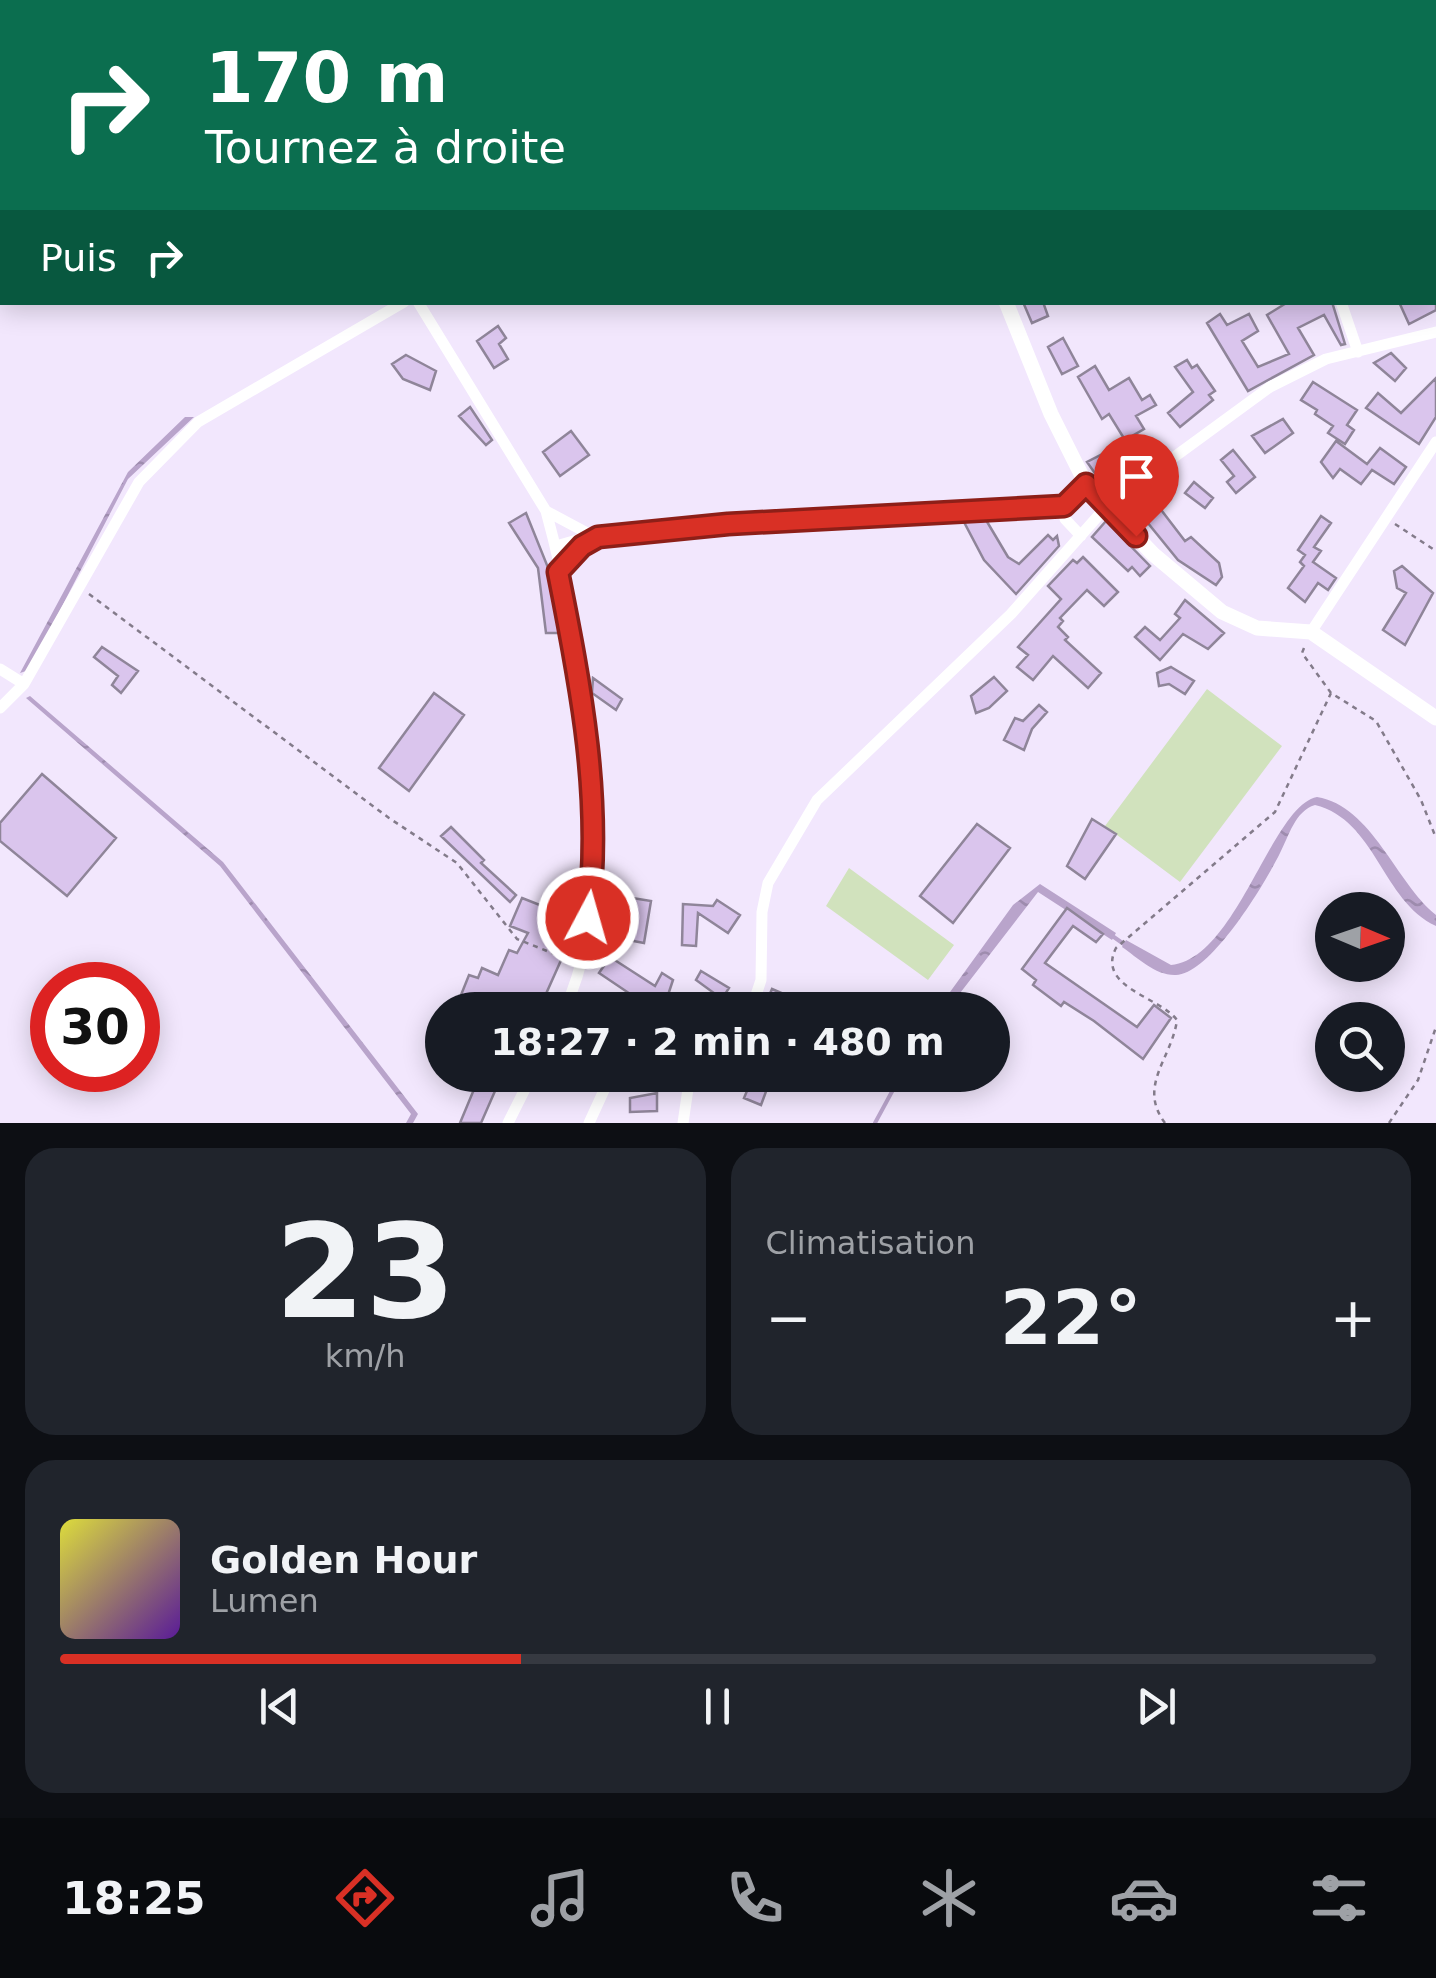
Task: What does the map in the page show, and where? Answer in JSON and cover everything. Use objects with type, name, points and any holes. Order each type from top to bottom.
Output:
[{"type":"street","points":[[0,708],[24,684],[139,482],[198,422],[399,305]]},
{"type":"street","points":[[420,305],[546,511],[556,546],[580,682],[594,826],[593,882],[570,992]]},
{"type":"street","points":[[1007,305],[1050,414],[1086,484],[1106,508],[1222,612],[1257,628],[1310,632],[1436,718]]},
{"type":"street","points":[[1342,305],[1358,352]]},
{"type":"street","points":[[758,992],[762,980],[762,912],[768,883],[816,800],[1011,614],[1106,508],[1270,387],[1326,359],[1436,332]]},
{"type":"street","points":[[1310,632],[1436,442]]},
{"type":"street","points":[[556,546],[598,537],[728,524],[1064,506],[1086,484]]},
{"type":"street","points":[[1064,506],[1065,519],[1081,536]]},
{"type":"street","points":[[546,511],[598,537]]},
{"type":"street","points":[[558,572],[582,546],[598,537]]},
{"type":"street","points":[[0,669],[24,684]]},
{"type":"street","points":[[508,1123],[524,1092]]},
{"type":"street","points":[[589,1123],[603,1092]]},
{"type":"street","points":[[683,1123],[688,1092]]},
{"type":"path","points":[[1386,518],[1436,550]]},
{"type":"path","points":[[79,587],[389,818],[457,862],[517,939],[578,963]]},
{"type":"path","points":[[1310,632],[1302,652],[1331,693],[1376,721],[1421,800],[1436,838]]},
{"type":"path","points":[[1165,1123],[1157,1112],[1153,1081],[1176,1020],[1168,1008],[1133,992],[1112,971],[1111,958],[1128,936],[1275,812],[1331,693]]},
{"type":"path","points":[[1389,1123],[1418,1080],[1436,1027]]},
{"type":"green space","points":[[1207,689],[1282,746],[1180,882],[1105,826]]},
{"type":"green space","points":[[849,868],[954,945],[928,980],[826,906]]},
{"type":"water","points":[[185,417],[194,417],[128,479],[29,670],[20,673],[128,472]]},
{"type":"water","points":[[30,696],[223,862],[418,1114],[413,1123],[406,1123],[411,1114],[220,866],[26,698]]},
{"type":"water","points":[[1317,797],[1336,803],[1353,815],[1436,915],[1436,926],[1405,901],[1405,892],[1398,892],[1352,827],[1335,813],[1315,805],[1298,818],[1250,904],[1205,960],[1190,971],[1169,975],[1148,966],[1122,947],[1126,940],[1171,965],[1194,956],[1234,912],[1284,826],[1300,807]]},
{"type":"water","points":[[1040,884],[1116,933],[1112,940],[1038,892],[961,992],[950,992],[1013,905]]},
{"type":"building","points":[[1024,305],[1044,305],[1048,316],[1032,323]]},
{"type":"building","points":[[1283,305],[1333,305],[1345,344],[1341,345],[1324,315],[1298,328],[1314,355],[1248,391],[1207,323],[1220,314],[1227,325],[1249,314],[1258,331],[1242,341],[1258,367],[1289,354],[1267,315]]},
{"type":"building","points":[[1400,305],[1436,305],[1436,310],[1409,324]]},
{"type":"building","points":[[498,326],[506,338],[499,344],[508,359],[494,368],[477,341]]},
{"type":"building","points":[[1063,338],[1078,366],[1062,374],[1048,347]]},
{"type":"building","points":[[1391,353],[1406,368],[1395,381],[1374,363]]},
{"type":"building","points":[[406,355],[436,371],[430,390],[403,379],[392,364]]},
{"type":"building","points":[[1187,360],[1192,368],[1197,365],[1215,391],[1209,395],[1213,400],[1180,427],[1168,413],[1193,392],[1175,367]]},
{"type":"building","points":[[1095,366],[1109,390],[1129,378],[1142,400],[1150,395],[1156,405],[1136,416],[1144,429],[1125,440],[1109,414],[1102,419],[1078,377]]},
{"type":"building","points":[[1436,378],[1436,417],[1419,444],[1366,408],[1378,393],[1401,413]]},
{"type":"building","points":[[1313,382],[1357,410],[1347,425],[1354,430],[1345,444],[1328,433],[1333,426],[1315,414],[1317,410],[1301,400]]},
{"type":"building","points":[[470,407],[492,440],[486,445],[459,416]]},
{"type":"building","points":[[1283,419],[1293,433],[1265,453],[1252,436]]},
{"type":"building","points":[[571,431],[589,455],[560,476],[543,452]]},
{"type":"building","points":[[1130,440],[1137,451],[1109,471],[1116,483],[1106,489],[1087,462]]},
{"type":"building","points":[[1336,441],[1367,464],[1380,448],[1406,467],[1394,484],[1372,470],[1361,484],[1340,469],[1333,478],[1321,462]]},
{"type":"building","points":[[1233,450],[1255,477],[1236,493],[1227,482],[1234,476],[1221,460]]},
{"type":"building","points":[[1194,482],[1213,498],[1205,508],[1185,493]]},
{"type":"building","points":[[1150,487],[1156,495],[1152,498],[1185,541],[1191,537],[1219,563],[1222,577],[1216,585],[1178,560],[1130,501]]},
{"type":"building","points":[[526,513],[553,580],[559,633],[546,633],[538,568],[509,523]]},
{"type":"building","points":[[1321,516],[1331,523],[1314,547],[1321,551],[1313,562],[1336,578],[1328,590],[1318,583],[1305,602],[1288,588],[1304,566],[1300,562],[1305,555],[1298,550]]},
{"type":"building","points":[[986,520],[1008,557],[1019,564],[1048,535],[1053,540],[1057,536],[1059,546],[1016,594],[984,560],[964,522]]},
{"type":"building","points":[[1106,521],[1150,566],[1140,576],[1132,567],[1128,571],[1092,537]]},
{"type":"building","points":[[1083,557],[1118,592],[1104,606],[1087,590],[1060,618],[1063,621],[1058,627],[1068,637],[1065,640],[1101,673],[1088,688],[1053,656],[1033,680],[1017,667],[1028,655],[1018,647],[1061,599],[1048,586],[1073,560],[1077,563]]},
{"type":"building","points":[[1402,566],[1433,593],[1405,645],[1383,630],[1406,593],[1397,588],[1394,571]]},
{"type":"building","points":[[1185,600],[1224,633],[1208,649],[1183,634],[1160,660],[1135,637],[1145,627],[1160,640],[1180,618],[1175,614]]},
{"type":"building","points":[[102,647],[138,671],[121,693],[112,685],[118,676],[94,657]]},
{"type":"building","points":[[1171,667],[1194,681],[1185,694],[1169,684],[1159,686],[1157,673]]},
{"type":"building","points":[[994,677],[1007,691],[989,708],[976,713],[971,696]]},
{"type":"building","points":[[593,678],[622,699],[616,710],[592,693]]},
{"type":"building","points":[[434,693],[464,715],[409,791],[379,768]]},
{"type":"building","points":[[1039,705],[1047,712],[1032,729],[1024,750],[1004,740],[1015,718],[1023,721]]},
{"type":"building","points":[[42,774],[116,838],[67,896],[0,841],[0,823]]},
{"type":"building","points":[[1092,819],[1116,834],[1085,879],[1067,866]]},
{"type":"building","points":[[977,824],[1010,848],[953,923],[920,896]]},
{"type":"building","points":[[451,827],[484,860],[481,863],[516,895],[510,902],[441,836]]},
{"type":"building","points":[[608,894],[651,901],[644,943],[602,935]]},
{"type":"building","points":[[522,898],[573,918],[566,949],[547,992],[462,992],[469,975],[478,978],[482,968],[498,975],[509,950],[517,953],[528,933],[510,926]]},
{"type":"building","points":[[717,900],[740,915],[728,933],[698,913],[696,946],[682,945],[683,904],[713,906]]},
{"type":"building","points":[[1067,908],[1103,934],[1096,942],[1073,926],[1045,963],[1137,1027],[1154,1005],[1171,1018],[1143,1059],[1094,1021],[1064,1002],[1061,1006],[1033,985],[1036,980],[1022,969]]},
{"type":"building","points":[[610,957],[655,986],[662,973],[673,980],[669,992],[627,992],[599,973]]},
{"type":"building","points":[[701,971],[729,988],[726,992],[712,992],[696,980]]},
{"type":"building","points":[[473,1092],[495,1092],[481,1123],[460,1123]]},
{"type":"building","points":[[747,1092],[766,1092],[761,1105],[744,1098]]},
{"type":"building","points":[[657,1093],[657,1111],[630,1112],[630,1098]]},
{"type":"waterway","points":[[1111,935],[1128,947]]},
{"type":"waterway","points":[[875,1123],[892,1092]]},
{"type":"route","points":[[588,918],[594,826],[590,754],[558,572],[582,546],[598,537],[728,524],[1040,504],[1064,506],[1086,484],[1136,536]]}]
